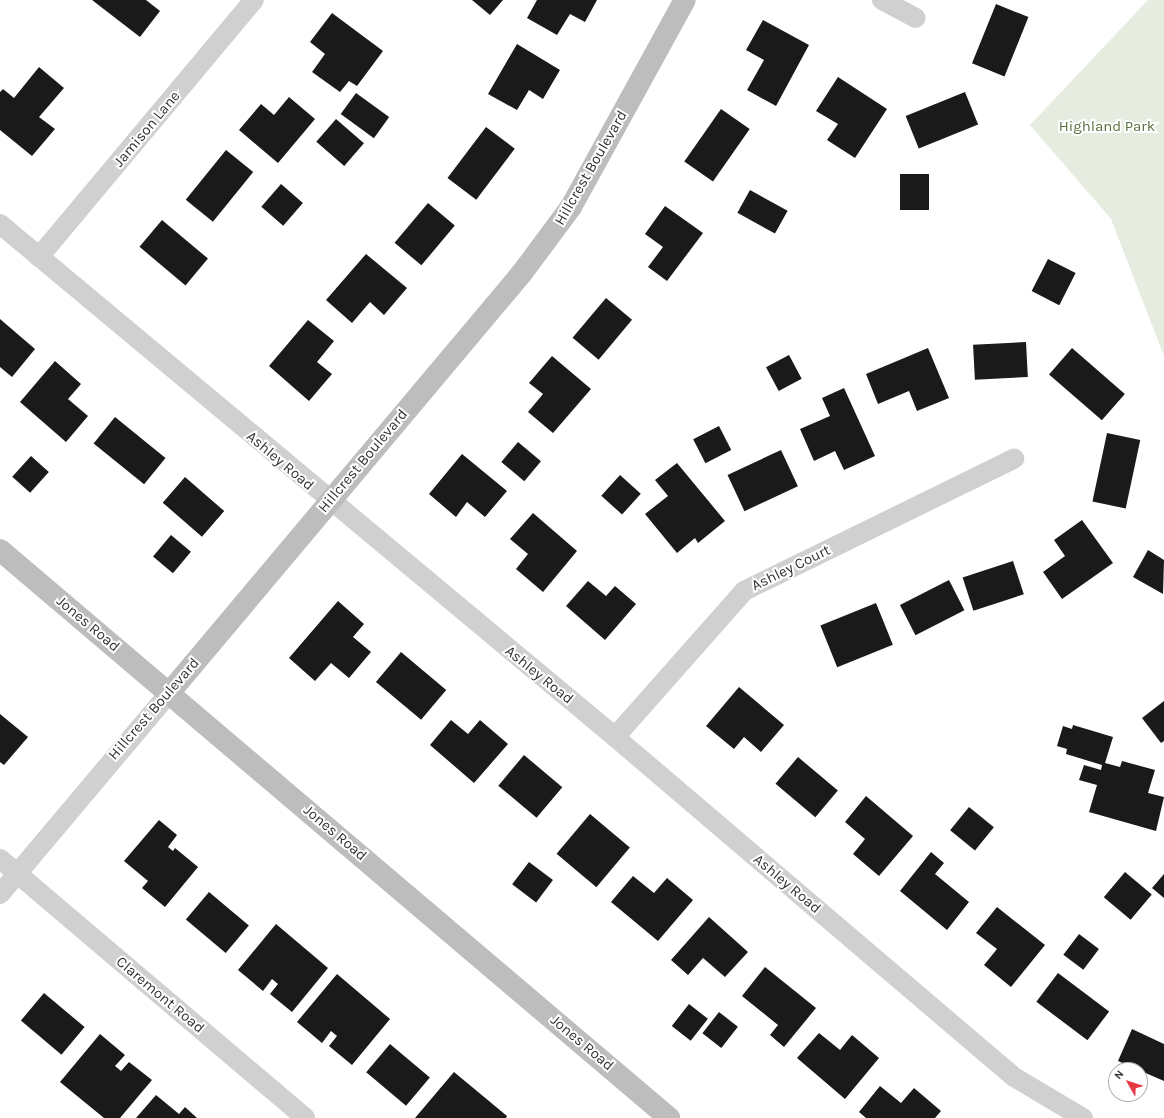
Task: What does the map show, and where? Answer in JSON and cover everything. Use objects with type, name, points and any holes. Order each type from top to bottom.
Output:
[{"type":"street","name":"Jamison Lane","points":[[39,257],[254,0]]},
{"type":"street","name":"Hillcrest Boulevard","points":[[0,894],[328,501],[522,273],[572,207],[685,0]]},
{"type":"street","points":[[882,0],[916,18]]},
{"type":"street","name":"Ashley Road","points":[[0,224],[328,501],[615,737],[1014,1078],[1084,1118]]},
{"type":"street","name":"Ashley Court","points":[[615,737],[744,591],[1014,459]]},
{"type":"street","name":"Jones Road","points":[[0,550],[170,692],[669,1118]]},
{"type":"street","name":"Claremont Road","points":[[0,859],[304,1118]]},
{"type":"green space","name":"Highland Park","points":[[1148,0],[1164,0],[1164,356],[1111,219],[1030,125]]},
{"type":"building","points":[[92,0],[146,0],[160,11],[140,37]]},
{"type":"building","points":[[472,0],[503,0],[490,15]]},
{"type":"building","points":[[537,0],[597,0],[585,22],[570,14],[557,35],[527,18]]},
{"type":"building","points":[[996,4],[1028,17],[1004,76],[972,63]]},
{"type":"building","points":[[332,13],[383,51],[357,86],[349,81],[340,92],[312,72],[325,54],[310,42]]},
{"type":"building","points":[[763,20],[809,45],[776,106],[747,90],[764,60],[746,50]]},
{"type":"building","points":[[517,44],[560,70],[543,99],[529,90],[517,110],[488,94]]},
{"type":"building","points":[[39,67],[64,88],[39,117],[55,129],[32,156],[0,130],[0,92],[3,89],[14,98]]},
{"type":"building","points":[[838,77],[887,109],[855,158],[827,140],[838,124],[816,111]]},
{"type":"building","points":[[965,92],[978,124],[919,148],[906,116]]},
{"type":"building","points":[[356,93],[389,117],[374,138],[341,114]]},
{"type":"building","points":[[289,97],[315,119],[278,163],[239,130],[261,104],[274,115]]},
{"type":"building","points":[[721,109],[750,129],[713,182],[684,161]]},
{"type":"building","points":[[336,119],[364,143],[344,166],[316,142]]},
{"type":"building","points":[[486,127],[515,149],[476,200],[447,178]]},
{"type":"building","points":[[226,150],[253,172],[213,222],[186,200]]},
{"type":"building","points":[[900,174],[929,174],[929,210],[900,210]]},
{"type":"building","points":[[281,184],[303,203],[283,226],[261,207]]},
{"type":"building","points":[[750,190],[788,211],[775,234],[737,213]]},
{"type":"building","points":[[428,203],[455,225],[421,265],[395,243]]},
{"type":"building","points":[[665,206],[703,233],[667,281],[648,267],[663,247],[645,234]]},
{"type":"building","points":[[162,220],[208,259],[185,285],[140,247]]},
{"type":"building","points":[[366,254],[407,288],[384,315],[370,302],[352,323],[326,300]]},
{"type":"building","points":[[1048,259],[1076,273],[1059,305],[1032,291]]},
{"type":"building","points":[[606,298],[632,320],[599,360],[573,338]]},
{"type":"building","points":[[0,319],[35,349],[12,377],[0,367]]},
{"type":"building","points":[[308,320],[334,341],[317,362],[332,374],[309,401],[269,366]]},
{"type":"building","points":[[1026,342],[1028,377],[975,380],[973,345]]},
{"type":"building","points":[[928,348],[949,398],[917,411],[909,391],[878,404],[866,374]]},
{"type":"building","points":[[1072,348],[1125,394],[1102,420],[1049,374]]},
{"type":"building","points":[[789,355],[802,379],[779,391],[766,367]]},
{"type":"building","points":[[552,356],[591,389],[553,433],[528,412],[543,394],[529,383]]},
{"type":"building","points":[[55,361],[81,384],[68,399],[88,416],[66,442],[20,402]]},
{"type":"building","points":[[844,388],[875,456],[844,470],[835,451],[814,461],[800,429],[830,416],[822,398]]},
{"type":"building","points":[[115,417],[166,458],[144,484],[94,443]]},
{"type":"building","points":[[719,426],[731,450],[705,463],[693,439]]},
{"type":"building","points":[[1107,433],[1140,440],[1126,509],[1092,501]]},
{"type":"building","points":[[518,442],[541,461],[524,481],[501,462]]},
{"type":"building","points":[[781,450],[798,486],[744,511],[728,475]]},
{"type":"building","points":[[462,454],[507,491],[485,517],[467,502],[456,517],[429,494]]},
{"type":"building","points":[[31,456],[49,472],[30,493],[12,477]]},
{"type":"building","points":[[677,463],[725,521],[698,543],[695,538],[677,553],[645,514],[668,496],[655,480]]},
{"type":"building","points":[[620,475],[641,494],[622,515],[601,496]]},
{"type":"building","points":[[185,477],[224,511],[202,537],[163,503]]},
{"type":"building","points":[[533,513],[577,551],[543,592],[516,569],[528,554],[510,539]]},
{"type":"building","points":[[1082,520],[1113,563],[1062,599],[1043,572],[1065,556],[1054,540]]},
{"type":"building","points":[[171,535],[191,552],[173,573],[153,556]]},
{"type":"building","points":[[1148,550],[1164,560],[1163,594],[1133,577]]},
{"type":"building","points":[[1013,561],[1024,594],[973,611],[963,577]]},
{"type":"building","points":[[949,580],[964,610],[915,635],[900,605]]},
{"type":"building","points":[[588,581],[606,596],[615,586],[636,604],[605,640],[566,606]]},
{"type":"building","points":[[338,601],[364,624],[353,637],[371,652],[349,678],[331,663],[315,681],[289,658]]},
{"type":"building","points":[[876,603],[893,645],[837,667],[820,625]]},
{"type":"building","points":[[401,652],[446,690],[421,720],[376,682]]},
{"type":"building","points":[[739,687],[784,725],[761,752],[744,737],[734,749],[706,726]]},
{"type":"building","points":[[1164,701],[1164,741],[1161,743],[1142,718]]},
{"type":"building","points":[[0,714],[28,737],[4,765],[0,762]]},
{"type":"building","points":[[451,720],[468,734],[480,720],[508,744],[474,783],[430,745]]},
{"type":"building","points":[[1073,725],[1113,737],[1105,763],[1120,767],[1122,761],[1155,770],[1148,793],[1164,797],[1156,831],[1089,812],[1097,785],[1079,780],[1084,765],[1101,770],[1102,765],[1066,754],[1067,749],[1057,746],[1063,726],[1072,729]]},
{"type":"building","points":[[524,755],[562,787],[537,818],[498,786]]},
{"type":"building","points":[[798,757],[838,790],[815,817],[776,784]]},
{"type":"building","points":[[866,796],[913,836],[879,876],[853,854],[865,839],[845,822]]},
{"type":"building","points":[[969,807],[994,827],[975,850],[950,830]]},
{"type":"building","points":[[590,814],[630,847],[596,887],[557,854]]},
{"type":"building","points":[[159,820],[177,835],[168,847],[173,851],[175,848],[198,867],[165,907],[142,888],[148,881],[124,861]]},
{"type":"building","points":[[931,852],[944,863],[935,874],[969,902],[947,930],[900,891]]},
{"type":"building","points":[[529,862],[553,880],[536,902],[512,884]]},
{"type":"building","points":[[1125,872],[1152,894],[1131,920],[1104,897]]},
{"type":"building","points":[[1164,874],[1164,898],[1152,888]]},
{"type":"building","points":[[633,876],[654,893],[667,878],[693,900],[658,941],[611,902]]},
{"type":"building","points":[[209,892],[249,925],[226,953],[186,920]]},
{"type":"building","points":[[997,907],[1045,945],[1011,987],[984,965],[997,949],[976,933]]},
{"type":"building","points":[[709,917],[748,952],[725,977],[703,958],[688,975],[671,960]]},
{"type":"building","points":[[276,924],[328,968],[292,1012],[270,994],[278,984],[272,979],[263,991],[238,970]]},
{"type":"building","points":[[1079,934],[1099,949],[1083,970],[1063,955]]},
{"type":"building","points":[[765,967],[816,1008],[784,1047],[770,1035],[778,1025],[742,996]]},
{"type":"building","points":[[1058,973],[1109,1012],[1087,1040],[1036,1002]]},
{"type":"building","points":[[337,974],[390,1019],[352,1065],[329,1046],[337,1036],[331,1031],[322,1043],[297,1022]]},
{"type":"building","points":[[44,993],[85,1027],[61,1055],[21,1021]]},
{"type":"building","points":[[689,1004],[708,1019],[691,1041],[672,1026]]},
{"type":"building","points":[[719,1012],[738,1027],[721,1048],[702,1033]]},
{"type":"building","points":[[1132,1029],[1164,1044],[1164,1081],[1148,1074],[1148,1062],[1118,1061]]},
{"type":"building","points":[[819,1033],[840,1050],[852,1035],[879,1058],[845,1099],[797,1058]]},
{"type":"building","points":[[100,1034],[125,1055],[115,1066],[121,1071],[129,1062],[152,1080],[120,1118],[104,1118],[60,1082]]},
{"type":"building","points":[[390,1044],[430,1077],[406,1106],[366,1072]]},
{"type":"building","points":[[454,1072],[507,1116],[506,1118],[415,1118]]},
{"type":"building","points":[[880,1086],[901,1103],[914,1088],[941,1111],[935,1118],[866,1118],[859,1112]]},
{"type":"building","points":[[156,1095],[179,1114],[185,1107],[197,1118],[136,1118]]}]
